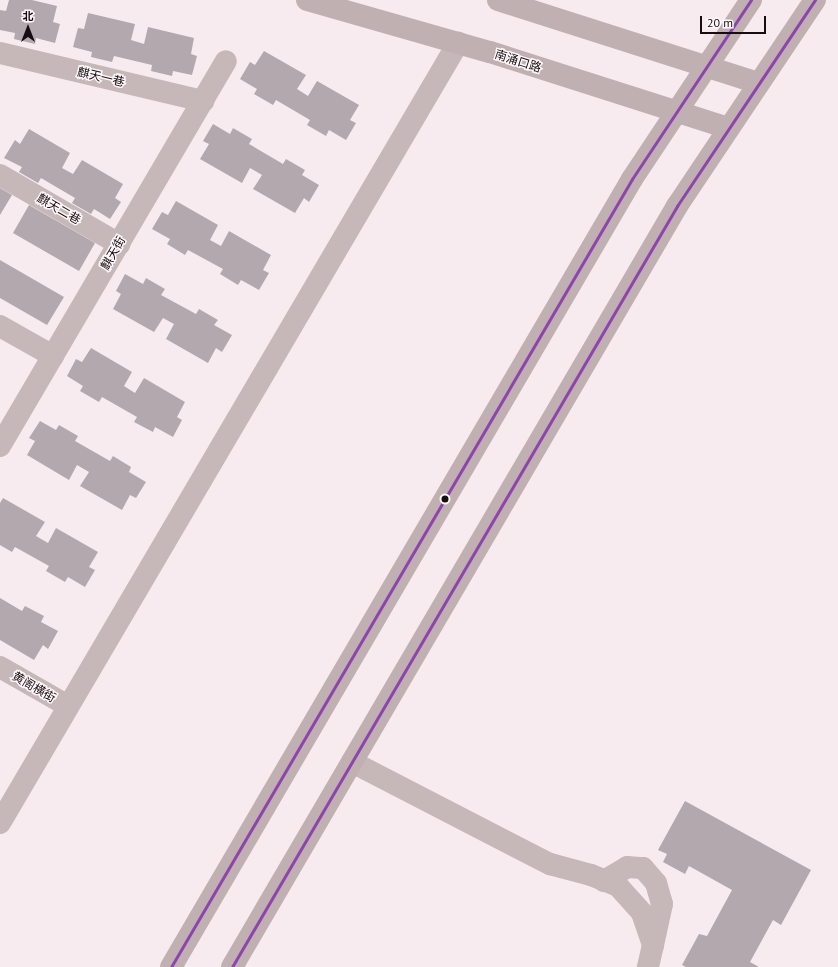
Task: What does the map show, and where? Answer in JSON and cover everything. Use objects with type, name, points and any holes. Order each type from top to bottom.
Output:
[{"type":"main road","name":"南涌口路","points":[[307,0],[458,43],[728,128]]},
{"type":"main road","points":[[498,0],[758,83]]},
{"type":"main road","points":[[171,967],[632,179],[751,0]]},
{"type":"main road","points":[[232,967],[677,206],[815,0]]},
{"type":"street","points":[[0,823],[458,43]]},
{"type":"street","name":"麒天一巷","points":[[0,53],[203,101]]},
{"type":"street","name":"麒天街","points":[[0,446],[226,61]]},
{"type":"street","name":"麒天二巷","points":[[0,175],[119,244]]},
{"type":"street","points":[[0,326],[53,356]]},
{"type":"street","name":"黄阁横街","points":[[0,667],[68,706]]},
{"type":"street","points":[[352,762],[550,864],[604,880],[618,886],[642,913],[653,945]]},
{"type":"street","points":[[604,880],[627,867],[643,868],[656,884],[662,904],[648,967]]},
{"type":"building","points":[[9,0],[32,0],[57,6],[53,22],[60,24],[55,43],[36,38],[35,44],[14,39],[15,33],[0,30],[0,10],[6,11]]},
{"type":"building","points":[[88,13],[135,24],[131,40],[144,44],[148,27],[194,38],[191,54],[197,56],[192,75],[173,71],[172,76],[151,71],[152,65],[114,56],[112,62],[91,57],[92,52],[73,47],[78,28],[84,29]]},
{"type":"building","points":[[264,51],[306,75],[297,89],[308,96],[317,81],[359,105],[350,120],[356,123],[346,140],[329,130],[326,136],[307,125],[310,120],[276,100],[273,105],[254,94],[257,89],[240,79],[250,62],[255,65]]},
{"type":"building","points":[[213,124],[230,134],[233,128],[252,139],[249,144],[283,164],[286,159],[305,170],[302,175],[319,185],[309,202],[304,198],[295,213],[253,189],[262,175],[250,168],[242,183],[200,159],[209,144],[203,141]]},
{"type":"building","points":[[29,129],[70,153],[62,168],[73,174],[82,160],[123,184],[115,198],[121,202],[110,219],[94,209],[91,214],[72,203],[75,198],[41,178],[38,183],[19,172],[22,167],[4,158],[15,140],[20,144]]},
{"type":"building","points":[[0,188],[12,195],[0,215]]},
{"type":"building","points":[[176,201],[218,225],[210,240],[221,246],[229,231],[271,255],[263,270],[269,273],[259,290],[241,280],[238,285],[220,274],[223,269],[188,250],[185,255],[167,244],[170,239],[152,229],[162,212],[168,215]]},
{"type":"building","points":[[29,205],[95,243],[79,271],[13,233]]},
{"type":"building","points":[[0,260],[64,297],[47,325],[0,298]]},
{"type":"building","points":[[125,274],[143,284],[146,278],[165,289],[161,295],[196,314],[199,309],[218,320],[214,325],[232,335],[222,352],[216,348],[208,363],[166,339],[174,324],[163,318],[154,332],[113,309],[121,294],[116,291]]},
{"type":"building","points":[[91,348],[132,372],[124,386],[135,393],[144,378],[185,402],[177,417],[182,420],[173,437],[155,427],[153,432],[134,422],[137,417],[102,397],[99,402],[80,391],[83,386],[67,376],[76,359],[82,362]]},
{"type":"building","points":[[40,421],[56,430],[59,425],[78,436],[75,441],[110,461],[113,456],[131,467],[129,472],[146,482],[136,498],[130,495],[122,510],[80,486],[89,472],[77,465],[69,480],[27,455],[35,441],[29,438]]},
{"type":"building","points":[[3,498],[45,522],[36,536],[48,543],[56,528],[98,552],[89,567],[95,570],[85,587],[68,577],[65,582],[46,571],[49,566],[15,547],[12,552],[0,545],[0,503]]},
{"type":"building","points":[[0,598],[22,611],[25,606],[44,616],[41,622],[58,631],[48,649],[43,645],[34,660],[0,640]]},
{"type":"building","points":[[685,801],[811,870],[781,925],[773,920],[750,962],[759,967],[686,967],[682,965],[699,934],[707,936],[732,890],[689,866],[685,874],[663,862],[667,854],[658,850]]},
{"type":"transit line","points":[[171,967],[632,179],[751,0]]},
{"type":"transit line","points":[[232,967],[677,206],[815,0]]}]
